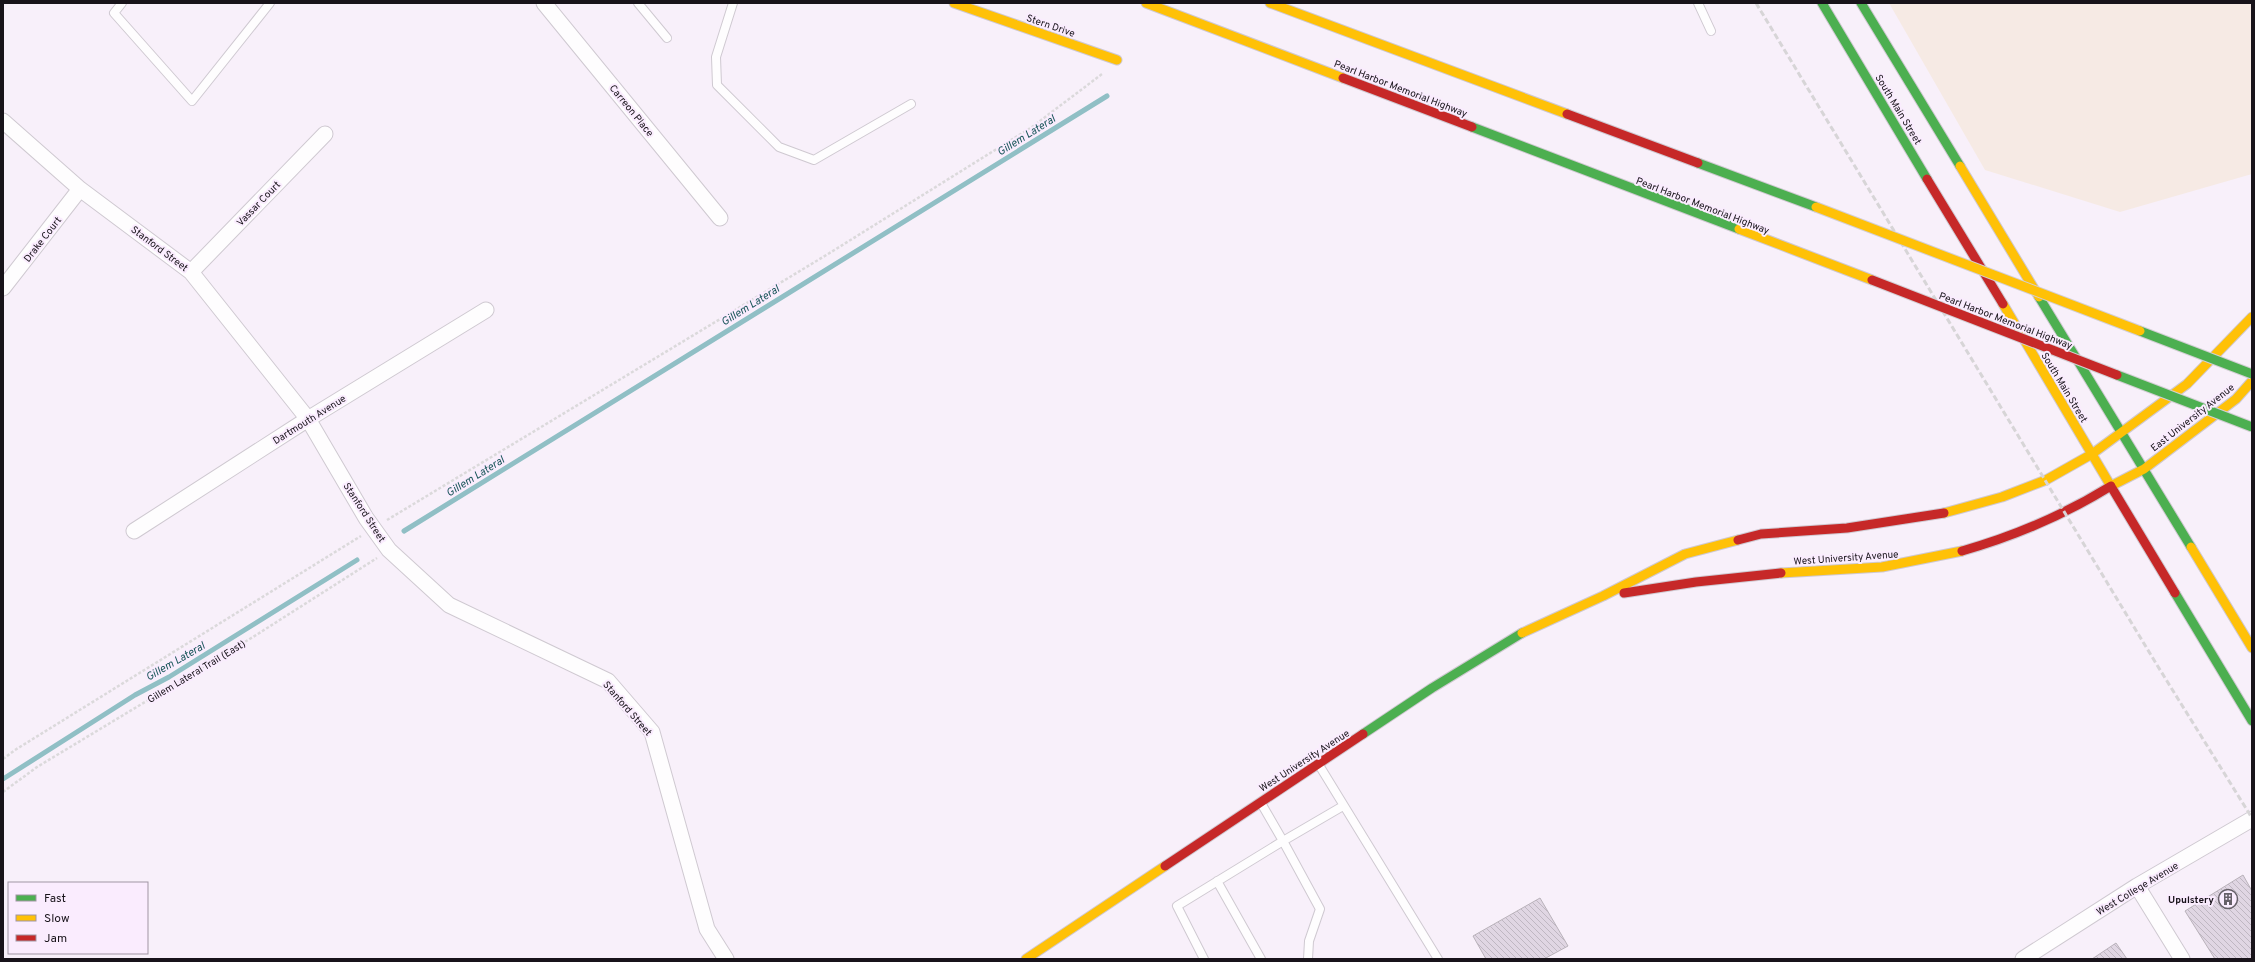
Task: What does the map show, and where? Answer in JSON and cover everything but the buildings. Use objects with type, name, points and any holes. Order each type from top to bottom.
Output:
[{"type":"main road","name":"Stern Drive","points":[[954,3],[1117,60]]},
{"type":"main road","name":"Pearl Harbor Memorial Highway","points":[[1146,3],[1872,280],[2252,427]]},
{"type":"main road","points":[[1270,3],[1816,207],[2252,374]]},
{"type":"main road","name":"South Main Street","points":[[1822,3],[2252,721]]},
{"type":"main road","points":[[1861,3],[2252,648]]},
{"type":"main road","points":[[2122,433],[2187,384],[2252,317]]},
{"type":"main road","points":[[2123,324],[2237,358]]},
{"type":"main road","name":"East University Avenue","points":[[2144,468],[2236,399],[2252,381]]},
{"type":"main road","name":"West University Avenue","points":[[1026,959],[1432,688],[1533,627],[1603,596],[1685,554],[1761,534],[1847,528],[1943,513],[2002,497],[2046,480],[2092,454],[2122,433]]},
{"type":"main road","name":"West University Avenue","points":[[1603,596],[1690,581],[1904,564],[1962,551],[2018,533],[2065,513],[2144,468]]},
{"type":"street","name":"Carreon Place","points":[[544,3],[720,218]]},
{"type":"street","name":"Stanford Street","points":[[3,122],[80,189],[191,272],[308,418],[374,529],[389,550],[449,605],[608,681],[652,732],[707,929],[726,959]]},
{"type":"street","name":"Vassar Court","points":[[191,272],[325,134]]},
{"type":"street","name":"Drake Court","points":[[3,288],[80,189]]},
{"type":"street","name":"Dartmouth Avenue","points":[[134,531],[308,418],[486,310]]},
{"type":"street","name":"West College Avenue","points":[[2023,959],[2137,886],[2252,820]]},
{"type":"street","points":[[2137,886],[2182,959]]},
{"type":"lane","points":[[122,3],[114,13],[192,101],[270,3]]},
{"type":"lane","points":[[638,3],[667,38]]},
{"type":"lane","points":[[733,3],[716,57],[717,85],[739,110],[779,147],[814,160],[911,104]]},
{"type":"lane","points":[[1698,3],[1712,31]]},
{"type":"lane","points":[[1319,764],[1343,806],[1438,959]]},
{"type":"lane","points":[[1261,802],[1320,909],[1309,941],[1308,959]]},
{"type":"lane","points":[[1204,959],[1177,906],[1343,806]]},
{"type":"lane","points":[[1217,881],[1261,959]]},
{"type":"path","points":[[3,759],[15,750],[374,529],[821,258],[1032,127],[1096,79],[1117,60]]},
{"type":"path","name":"Gillem Lateral Trail (East)","points":[[3,792],[37,767],[253,637],[389,550]]},
{"type":"shaded area","points":[[1889,3],[2252,3],[2252,174],[2120,212],[1985,170]]},
{"type":"waterway","name":"Gillem Lateral","points":[[404,531],[1107,96]]},
{"type":"waterway","name":"Gillem Lateral","points":[[3,779],[135,695],[169,677],[357,560]]},
{"type":"railway","points":[[1756,3],[2157,665],[2252,818]]},
{"type":"traffic: fast","points":[[1822,3],[1927,179]]},
{"type":"traffic: fast","points":[[1861,3],[1960,166]]},
{"type":"traffic: fast","points":[[1472,127],[1739,229]]},
{"type":"traffic: fast","points":[[1698,163],[1816,207]]},
{"type":"traffic: fast","points":[[2039,297],[2191,547]]},
{"type":"traffic: fast","points":[[2140,331],[2252,374]]},
{"type":"traffic: fast","points":[[2117,375],[2252,427]]},
{"type":"traffic: fast","points":[[2175,593],[2252,721]]},
{"type":"traffic: fast","points":[[1363,734],[1432,688],[1522,633]]},
{"type":"traffic: slow","points":[[954,3],[1117,60]]},
{"type":"traffic: slow","points":[[1146,3],[1343,78]]},
{"type":"traffic: slow","points":[[1270,3],[1567,114]]},
{"type":"traffic: slow","points":[[1960,166],[2039,297]]},
{"type":"traffic: slow","points":[[1816,207],[2140,331]]},
{"type":"traffic: slow","points":[[1739,229],[1872,280]]},
{"type":"traffic: slow","points":[[2003,304],[2112,488]]},
{"type":"traffic: slow","points":[[2092,454],[2187,384],[2252,317]]},
{"type":"traffic: slow","points":[[2111,486],[2144,469],[2236,399],[2252,381]]},
{"type":"traffic: slow","points":[[1944,513],[2002,497],[2046,480],[2092,454]]},
{"type":"traffic: slow","points":[[1522,633],[1603,596],[1685,554],[1738,540]]},
{"type":"traffic: slow","points":[[2191,547],[2252,648]]},
{"type":"traffic: slow","points":[[1781,573],[1882,567],[1962,551]]},
{"type":"traffic: slow","points":[[1026,959],[1165,866]]},
{"type":"traffic: jam","points":[[1343,78],[1472,127]]},
{"type":"traffic: jam","points":[[1567,114],[1698,163]]},
{"type":"traffic: jam","points":[[1927,179],[2003,304]]},
{"type":"traffic: jam","points":[[1872,280],[2117,375]]},
{"type":"traffic: jam","points":[[1962,551],[2001,539],[2039,524],[2093,497],[2111,486]]},
{"type":"traffic: jam","points":[[2112,488],[2175,593]]},
{"type":"traffic: jam","points":[[1738,540],[1761,534],[1847,528],[1944,513]]},
{"type":"traffic: jam","points":[[1624,593],[1696,582],[1781,573]]},
{"type":"traffic: jam","points":[[1165,866],[1363,734]]},
{"type":"place","name":"Upulstery","points":[[2228,899]]}]
